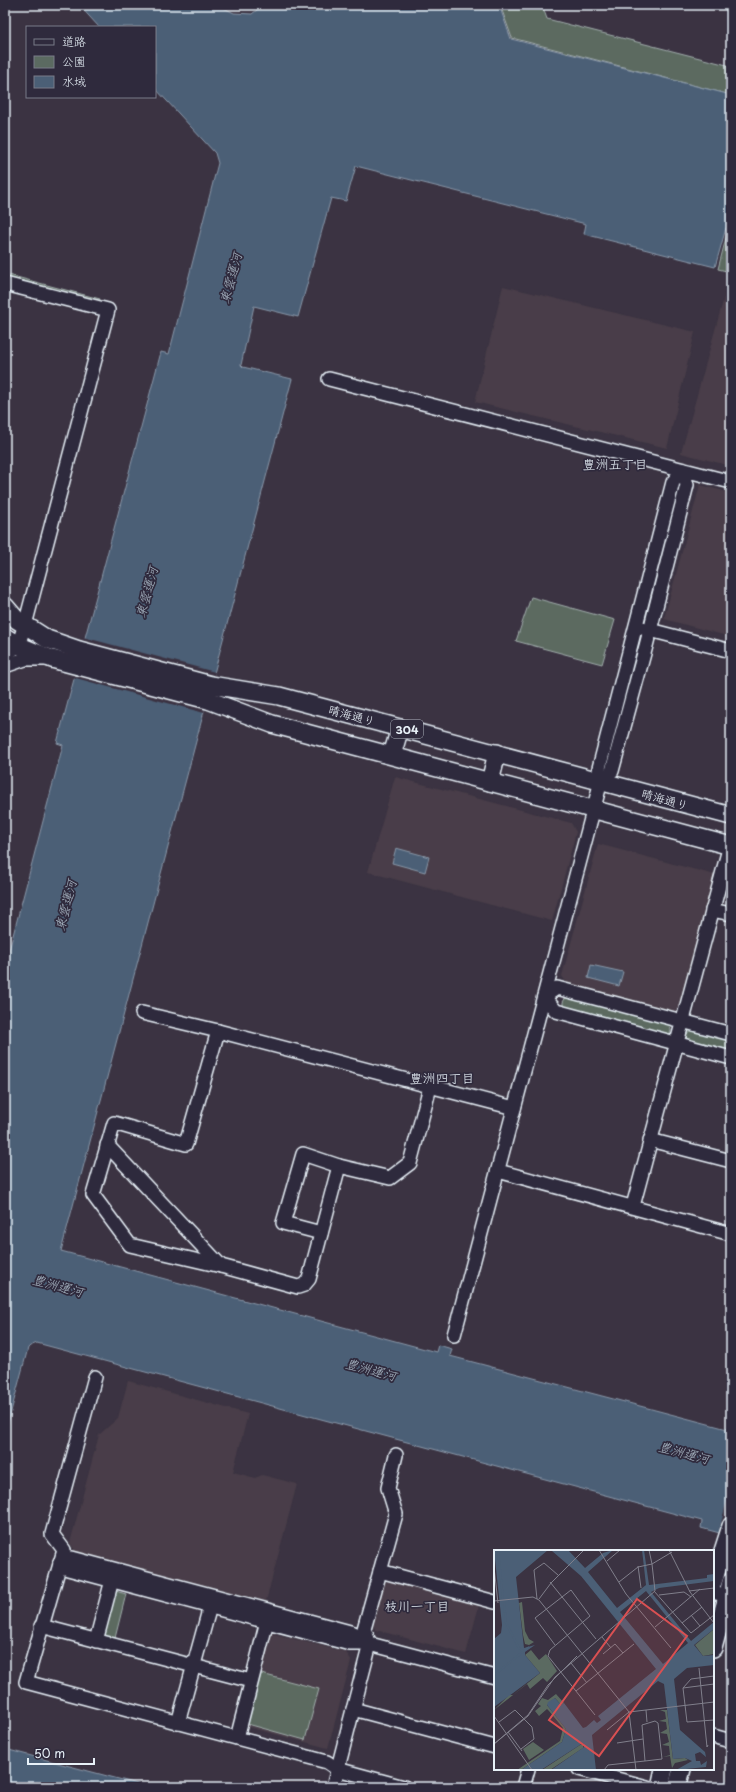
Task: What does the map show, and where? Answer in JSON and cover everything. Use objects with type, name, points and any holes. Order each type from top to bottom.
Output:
[{"type":"main road","name":"晴海通り","points":[[5,606],[25,626],[77,657],[210,692],[279,696],[731,816]]},
{"type":"main road","name":"晴海通り","points":[[9,639],[52,659],[77,657]]},
{"type":"main road","name":"晴海通り","points":[[210,692],[272,724],[730,845]]},
{"type":"main road","points":[[392,755],[400,728]]},
{"type":"main road","points":[[490,782],[498,753]]},
{"type":"main road","points":[[714,1579],[729,1532]]},
{"type":"main road","points":[[714,1643],[724,1590]]},
{"type":"main road","points":[[660,1787],[664,1770]]},
{"type":"main road","points":[[677,1787],[682,1770]]},
{"type":"street","points":[[5,284],[108,310],[25,626],[9,639],[5,656]]},
{"type":"street","points":[[329,379],[731,482]]},
{"type":"street","points":[[454,1335],[594,810],[601,781],[599,768],[673,482],[683,470]]},
{"type":"street","points":[[601,781],[612,771],[650,630],[687,485],[683,470]]},
{"type":"street","points":[[636,626],[731,651]]},
{"type":"street","points":[[5,666],[32,658],[52,659]]},
{"type":"street","points":[[632,1206],[730,845]]},
{"type":"street","points":[[712,910],[731,914]]},
{"type":"street","points":[[544,997],[557,988],[731,1034]]},
{"type":"street","points":[[544,997],[556,1011],[731,1058]]},
{"type":"street","points":[[142,1013],[218,1031],[514,1108]]},
{"type":"street","points":[[218,1031],[186,1144],[114,1122],[93,1195],[130,1244],[221,1266],[298,1287],[304,1285],[309,1279],[339,1166]]},
{"type":"street","points":[[321,1233],[283,1223],[303,1154],[339,1166],[390,1178],[410,1163],[430,1087]]},
{"type":"street","points":[[650,1140],[731,1161]]},
{"type":"street","points":[[107,1145],[221,1266]]},
{"type":"street","points":[[498,1171],[731,1234]]},
{"type":"street","points":[[95,1377],[52,1534],[64,1550],[26,1682],[327,1762],[337,1769],[404,1787]]},
{"type":"street","points":[[333,1787],[370,1644],[364,1629],[396,1514],[388,1488],[396,1455]]},
{"type":"street","points":[[60,1562],[72,1558],[211,1601],[267,1622],[350,1644],[370,1644],[494,1678]]},
{"type":"street","points":[[60,1562],[68,1569],[112,1580],[354,1633],[370,1644]]},
{"type":"street","points":[[380,1571],[494,1602]]},
{"type":"street","points":[[96,1641],[112,1580]]},
{"type":"street","points":[[178,1723],[211,1601]]},
{"type":"street","points":[[237,1738],[267,1622]]},
{"type":"street","points":[[41,1626],[251,1681]]},
{"type":"street","points":[[353,1709],[494,1747]]},
{"type":"street","points":[[714,1736],[731,1741]]},
{"type":"street","points":[[523,1787],[528,1770]]},
{"type":"street","points":[[583,1770],[647,1787]]},
{"type":"shaded area","points":[[731,276],[731,466],[681,453]]},
{"type":"shaded area","points":[[503,286],[695,332],[667,448],[475,402]]},
{"type":"shaded area","points":[[700,485],[731,493],[731,637],[664,619]]},
{"type":"shaded area","points":[[395,777],[571,823],[576,832],[552,921],[368,872]]},
{"type":"shaded area","points":[[598,844],[715,875],[679,1013],[676,1015],[568,985],[562,976]]},
{"type":"shaded area","points":[[128,1381],[248,1414],[233,1472],[255,1478],[262,1475],[297,1484],[266,1601],[75,1551],[70,1543],[99,1435],[118,1418]]},
{"type":"shaded area","points":[[389,1581],[402,1585],[403,1581],[480,1602],[466,1654],[376,1630],[373,1626],[384,1583]]},
{"type":"shaded area","points":[[267,1632],[346,1652],[351,1661],[328,1748],[243,1726]]},
{"type":"green space","points":[[500,5],[542,5],[547,19],[731,66],[731,95],[512,38]]},
{"type":"green space","points":[[728,230],[731,231],[731,272],[718,269]]},
{"type":"green space","points":[[5,274],[100,299],[98,305],[5,280]]},
{"type":"green space","points":[[531,597],[615,620],[602,664],[516,641]]},
{"type":"green space","points":[[566,997],[670,1023],[671,1031],[669,1035],[563,1007],[563,1002]]},
{"type":"green space","points":[[690,1030],[731,1037],[731,1055],[687,1040],[686,1035]]},
{"type":"green space","points":[[112,1590],[126,1594],[114,1642],[99,1638]]},
{"type":"green space","points":[[258,1673],[319,1689],[305,1740],[244,1723]]},
{"type":"water","points":[[79,5],[218,5],[234,13],[252,14],[263,5],[499,5],[511,39],[731,95],[731,229],[726,228],[715,267],[584,234],[586,224],[356,166],[346,201],[331,198],[298,317],[254,306],[241,365],[243,367],[292,379],[61,1251],[436,1352],[438,1345],[452,1349],[450,1356],[731,1430],[731,1536],[701,1528],[702,1521],[37,1343],[28,1348],[5,1434],[5,966],[63,745],[57,743],[161,352],[169,354],[218,163],[215,153],[156,89],[156,26],[98,26]]},
{"type":"water","points":[[396,848],[429,857],[425,872],[392,863]]},
{"type":"water","points":[[591,965],[623,972],[619,986],[588,978]]},
{"type":"water","points":[[5,1749],[149,1787],[5,1787]]},
{"type":"pier","points":[[83,637],[215,672],[204,713],[72,677]]},
{"type":"pier","points":[[731,1486],[731,1538],[718,1534]]},
{"type":"district","name":"豊洲五丁目","points":[[615,463]]},
{"type":"district","name":"豊洲四丁目","points":[[442,1077]]},
{"type":"district","name":"枝川一丁目","points":[[417,1605]]},
{"type":"water label","name":"東雲運河","points":[[230,278]]},
{"type":"water label","name":"東雲運河","points":[[146,592]]},
{"type":"water label","name":"東雲運河","points":[[65,905]]},
{"type":"water label","name":"豊洲運河","points":[[58,1285]]},
{"type":"water label","name":"豊洲運河","points":[[371,1369]]},
{"type":"water label","name":"豊洲運河","points":[[684,1452]]}]
